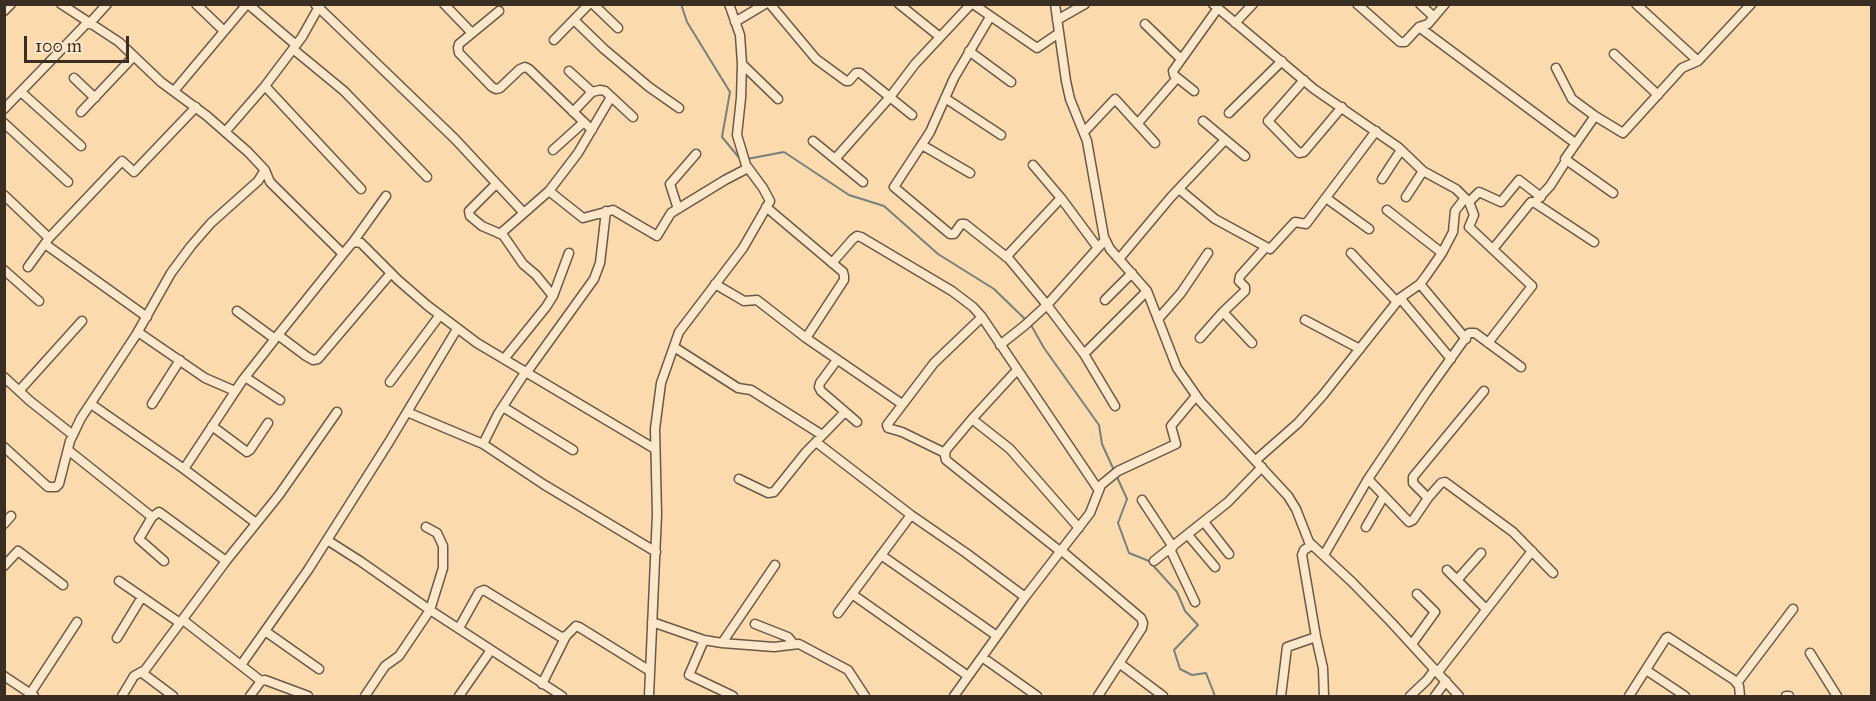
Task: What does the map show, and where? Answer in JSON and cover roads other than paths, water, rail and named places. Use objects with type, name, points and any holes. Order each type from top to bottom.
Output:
[{"type":"street","points":[[4,11],[11,4]]},
{"type":"street","points":[[62,4],[118,42],[225,132],[265,170],[270,182],[343,254]]},
{"type":"street","points":[[4,109],[107,4]]},
{"type":"street","points":[[196,4],[224,30]]},
{"type":"street","points":[[174,91],[247,4],[344,91],[427,177]]},
{"type":"street","points":[[444,4],[472,33]]},
{"type":"street","points":[[554,40],[591,4],[618,28]]},
{"type":"street","points":[[649,696],[657,514],[655,429],[661,382],[679,332],[743,248],[770,201],[747,167],[737,135],[742,63],[740,35],[729,4]]},
{"type":"street","points":[[735,22],[765,4]]},
{"type":"street","points":[[770,4],[814,57],[824,65],[846,81],[849,81],[856,73],[860,73],[912,115]]},
{"type":"street","points":[[899,4],[940,38]]},
{"type":"street","points":[[835,159],[890,97],[915,64],[972,4],[1037,48],[1059,33]]},
{"type":"street","points":[[1055,4],[1066,81],[1084,132],[1105,240],[1147,291],[1174,362],[1196,396],[1293,502],[1311,545],[1324,555],[1412,644],[1459,696]]},
{"type":"street","points":[[1057,20],[1085,4]]},
{"type":"street","points":[[1235,22],[1253,4]]},
{"type":"street","points":[[1357,4],[1400,42],[1408,41],[1419,27],[1428,24],[1445,4]]},
{"type":"street","points":[[1420,4],[1434,17]]},
{"type":"street","points":[[1636,4],[1698,61]]},
{"type":"street","points":[[1557,68],[1572,99],[1594,116],[1623,133],[1682,68],[1698,61],[1751,4]]},
{"type":"street","points":[[225,132],[265,86],[294,47],[307,29],[318,5],[455,139],[522,212]]},
{"type":"street","points":[[1194,91],[1177,78],[1173,71],[1216,7],[1304,80],[1401,150],[1423,171],[1456,189],[1467,200],[1474,215],[1469,227],[1532,286],[1488,343]]},
{"type":"street","points":[[500,11],[459,44],[459,53],[496,89],[520,69],[525,67],[529,69],[592,130]]},
{"type":"street","points":[[990,17],[969,51],[922,145],[894,185],[895,189],[950,234],[954,234],[961,224],[965,224],[1006,257],[1047,304],[1084,354],[1115,406]]},
{"type":"street","points":[[574,20],[613,57],[679,108]]},
{"type":"street","points":[[1145,24],[1181,59]]},
{"type":"street","points":[[1419,27],[1575,142]]},
{"type":"street","points":[[969,51],[1011,82]]},
{"type":"street","points":[[1614,54],[1658,95]]},
{"type":"street","points":[[81,112],[134,56]]},
{"type":"street","points":[[1229,113],[1282,61]]},
{"type":"street","points":[[742,63],[778,99]]},
{"type":"street","points":[[569,71],[592,92]]},
{"type":"street","points":[[74,78],[95,98]]},
{"type":"street","points":[[1138,123],[1177,78]]},
{"type":"street","points":[[1304,80],[1268,121],[1299,153],[1304,152],[1342,107]]},
{"type":"street","points":[[265,86],[361,189]]},
{"type":"street","points":[[573,112],[592,92],[602,89],[633,117]]},
{"type":"street","points":[[21,92],[81,146]]},
{"type":"street","points":[[500,234],[522,212],[549,191],[578,153],[611,97]]},
{"type":"street","points":[[945,98],[1001,135]]},
{"type":"street","points":[[1084,132],[1115,99],[1155,143]]},
{"type":"street","points":[[28,267],[47,241],[122,161],[134,172],[196,107]]},
{"type":"street","points":[[1493,249],[1528,204],[1538,200],[1550,186],[1566,161],[1565,156],[1594,116]]},
{"type":"street","points":[[1203,121],[1245,156]]},
{"type":"street","points":[[553,150],[584,122]]},
{"type":"street","points":[[4,123],[68,182]]},
{"type":"street","points":[[1179,189],[1215,219],[1270,249],[1295,222],[1306,224],[1376,131]]},
{"type":"street","points":[[1119,259],[1225,140]]},
{"type":"street","points":[[813,141],[863,182]]},
{"type":"street","points":[[922,145],[970,173]]},
{"type":"street","points":[[1382,179],[1401,150]]},
{"type":"street","points":[[678,209],[670,184],[696,154]]},
{"type":"street","points":[[1566,161],[1613,192]]},
{"type":"street","points":[[1034,165],[1098,248]]},
{"type":"street","points":[[549,191],[583,218],[613,210],[657,236],[669,215],[747,167]]},
{"type":"street","points":[[4,447],[50,488],[59,484],[73,435],[81,418],[138,332],[171,273],[190,246],[219,215],[258,182],[265,170]]},
{"type":"street","points":[[1406,197],[1423,171]]},
{"type":"street","points":[[1154,561],[1228,502],[1259,464],[1298,423],[1398,300],[1420,284],[1442,253],[1453,232],[1455,212],[1467,200],[1479,192],[1501,202],[1519,180],[1538,200],[1594,242]]},
{"type":"street","points":[[496,184],[468,214],[479,224],[506,238],[523,264],[538,277],[553,296]]},
{"type":"street","points":[[4,195],[47,241],[147,317]]},
{"type":"street","points":[[184,469],[245,377],[353,242],[386,196]]},
{"type":"street","points":[[1006,257],[1060,198]]},
{"type":"street","points":[[1326,198],[1370,229]]},
{"type":"street","points":[[766,207],[843,272],[844,280],[806,338]]},
{"type":"street","points":[[1387,210],[1442,253]]},
{"type":"street","points":[[483,444],[503,407],[594,279],[600,262],[606,211]]},
{"type":"street","points":[[832,263],[853,239],[857,236],[861,237],[963,298],[982,317],[1098,489]]},
{"type":"street","points":[[1000,345],[1047,304],[1105,240]]},
{"type":"street","points":[[353,242],[361,243],[440,315],[477,344],[655,449]]},
{"type":"street","points":[[1200,338],[1245,291],[1245,287],[1239,281],[1240,276],[1265,248]]},
{"type":"street","points":[[504,359],[553,296],[568,253]]},
{"type":"street","points":[[1158,319],[1181,293],[1209,253]]},
{"type":"street","points":[[1351,253],[1398,300],[1451,359]]},
{"type":"street","points":[[4,270],[39,301]]},
{"type":"street","points":[[237,311],[306,356],[313,360],[318,359],[392,273]]},
{"type":"street","points":[[1105,300],[1132,273]]},
{"type":"street","points":[[715,284],[744,301],[757,300],[806,338],[902,404]]},
{"type":"street","points":[[1420,284],[1466,339]]},
{"type":"street","points":[[1084,354],[1147,291]]},
{"type":"street","points":[[1223,312],[1252,343]]},
{"type":"street","points":[[390,382],[440,315]]},
{"type":"street","points":[[945,453],[887,427],[934,363],[982,317]]},
{"type":"street","points":[[1305,320],[1360,349]]},
{"type":"street","points":[[19,391],[82,321]]},
{"type":"street","points":[[241,665],[327,540],[457,329]]},
{"type":"street","points":[[138,332],[206,378],[235,391]]},
{"type":"street","points":[[1324,555],[1368,479],[1426,393],[1472,332],[1521,367]]},
{"type":"street","points":[[674,347],[738,388],[751,390],[819,439],[911,515],[1025,597]]},
{"type":"street","points":[[152,404],[180,360]]},
{"type":"street","points":[[837,360],[819,387],[821,392],[857,422]]},
{"type":"street","points":[[1017,370],[945,453],[946,460],[1061,552],[1142,621],[1142,628],[1098,696]]},
{"type":"street","points":[[4,377],[73,435]]},
{"type":"street","points":[[245,377],[280,400]]},
{"type":"street","points":[[1428,498],[1413,483],[1413,477],[1484,391]]},
{"type":"street","points":[[954,696],[1025,597],[1090,513],[1098,489],[1118,471],[1176,444],[1171,426],[1196,396]]},
{"type":"street","points":[[90,404],[184,469],[256,523]]},
{"type":"street","points":[[503,407],[573,450]]},
{"type":"street","points":[[122,696],[134,676],[145,670],[226,561],[279,495],[337,412]]},
{"type":"street","points":[[407,412],[483,444],[543,484],[656,552]]},
{"type":"street","points":[[739,479],[768,493],[774,492],[845,412]]},
{"type":"street","points":[[972,420],[1010,449],[1079,528]]},
{"type":"street","points":[[212,426],[247,452],[268,423]]},
{"type":"street","points":[[68,450],[152,517]]},
{"type":"street","points":[[1368,479],[1409,522],[1413,520],[1441,483],[1445,482],[1509,528],[1553,573]]},
{"type":"street","points":[[1366,527],[1384,496]]},
{"type":"street","points":[[1142,500],[1171,548],[1195,602]]},
{"type":"street","points":[[164,561],[139,539],[156,513],[162,513],[226,561]]},
{"type":"street","points":[[838,613],[911,515]]},
{"type":"street","points":[[4,524],[11,516]]},
{"type":"street","points":[[1204,522],[1229,554]]},
{"type":"street","points":[[365,696],[385,666],[399,656],[430,610],[443,568],[442,546],[437,533],[426,527]]},
{"type":"street","points":[[1188,535],[1215,567]]},
{"type":"street","points":[[327,540],[562,696]]},
{"type":"street","points":[[1311,545],[1304,550],[1302,555],[1323,668],[1324,696]]},
{"type":"street","points":[[4,566],[18,551],[63,585]]},
{"type":"street","points":[[1410,696],[1437,670],[1532,551]]},
{"type":"street","points":[[1457,580],[1481,553]]},
{"type":"street","points":[[881,555],[997,636]]},
{"type":"street","points":[[722,643],[775,565]]},
{"type":"street","points":[[1447,570],[1486,609]]},
{"type":"street","points":[[119,581],[181,622],[261,681]]},
{"type":"street","points":[[459,628],[479,592],[484,590],[556,635],[566,636]]},
{"type":"street","points":[[852,594],[968,676]]},
{"type":"street","points":[[1412,644],[1435,612],[1417,594]]},
{"type":"street","points":[[117,638],[142,597]]},
{"type":"street","points":[[1737,682],[1794,609]]},
{"type":"street","points":[[4,676],[32,695],[77,622]]},
{"type":"street","points":[[652,622],[704,640],[722,643],[774,647],[794,643]]},
{"type":"street","points":[[755,624],[788,637],[794,643],[845,668],[866,696]]},
{"type":"street","points":[[542,684],[566,636],[574,628],[579,627],[650,671]]},
{"type":"street","points":[[265,631],[319,669]]},
{"type":"street","points":[[1281,696],[1287,647],[1316,637]]},
{"type":"street","points":[[1629,696],[1668,637],[1737,682],[1740,696]]},
{"type":"street","points":[[704,640],[689,675],[733,696]]},
{"type":"street","points":[[459,696],[491,650]]},
{"type":"street","points":[[1810,653],[1837,696]]},
{"type":"street","points":[[982,657],[1037,696]]},
{"type":"street","points":[[1119,663],[1163,696]]},
{"type":"street","points":[[1646,670],[1685,696]]},
{"type":"street","points":[[141,672],[173,696]]},
{"type":"street","points":[[250,696],[261,681],[268,680],[308,696]]},
{"type":"street","points":[[1435,696],[1446,681]]},
{"type":"waterway","points":[[681,4],[687,22],[730,92],[722,137],[741,160]]},
{"type":"waterway","points":[[747,159],[784,152],[849,195],[884,206],[938,254],[994,289],[1027,321]]},
{"type":"waterway","points":[[1031,325],[1044,348],[1099,425],[1102,444],[1127,499],[1118,523],[1129,553],[1149,561],[1177,592],[1185,611],[1198,625],[1174,650],[1180,669],[1192,675],[1206,673],[1215,696]]}]
